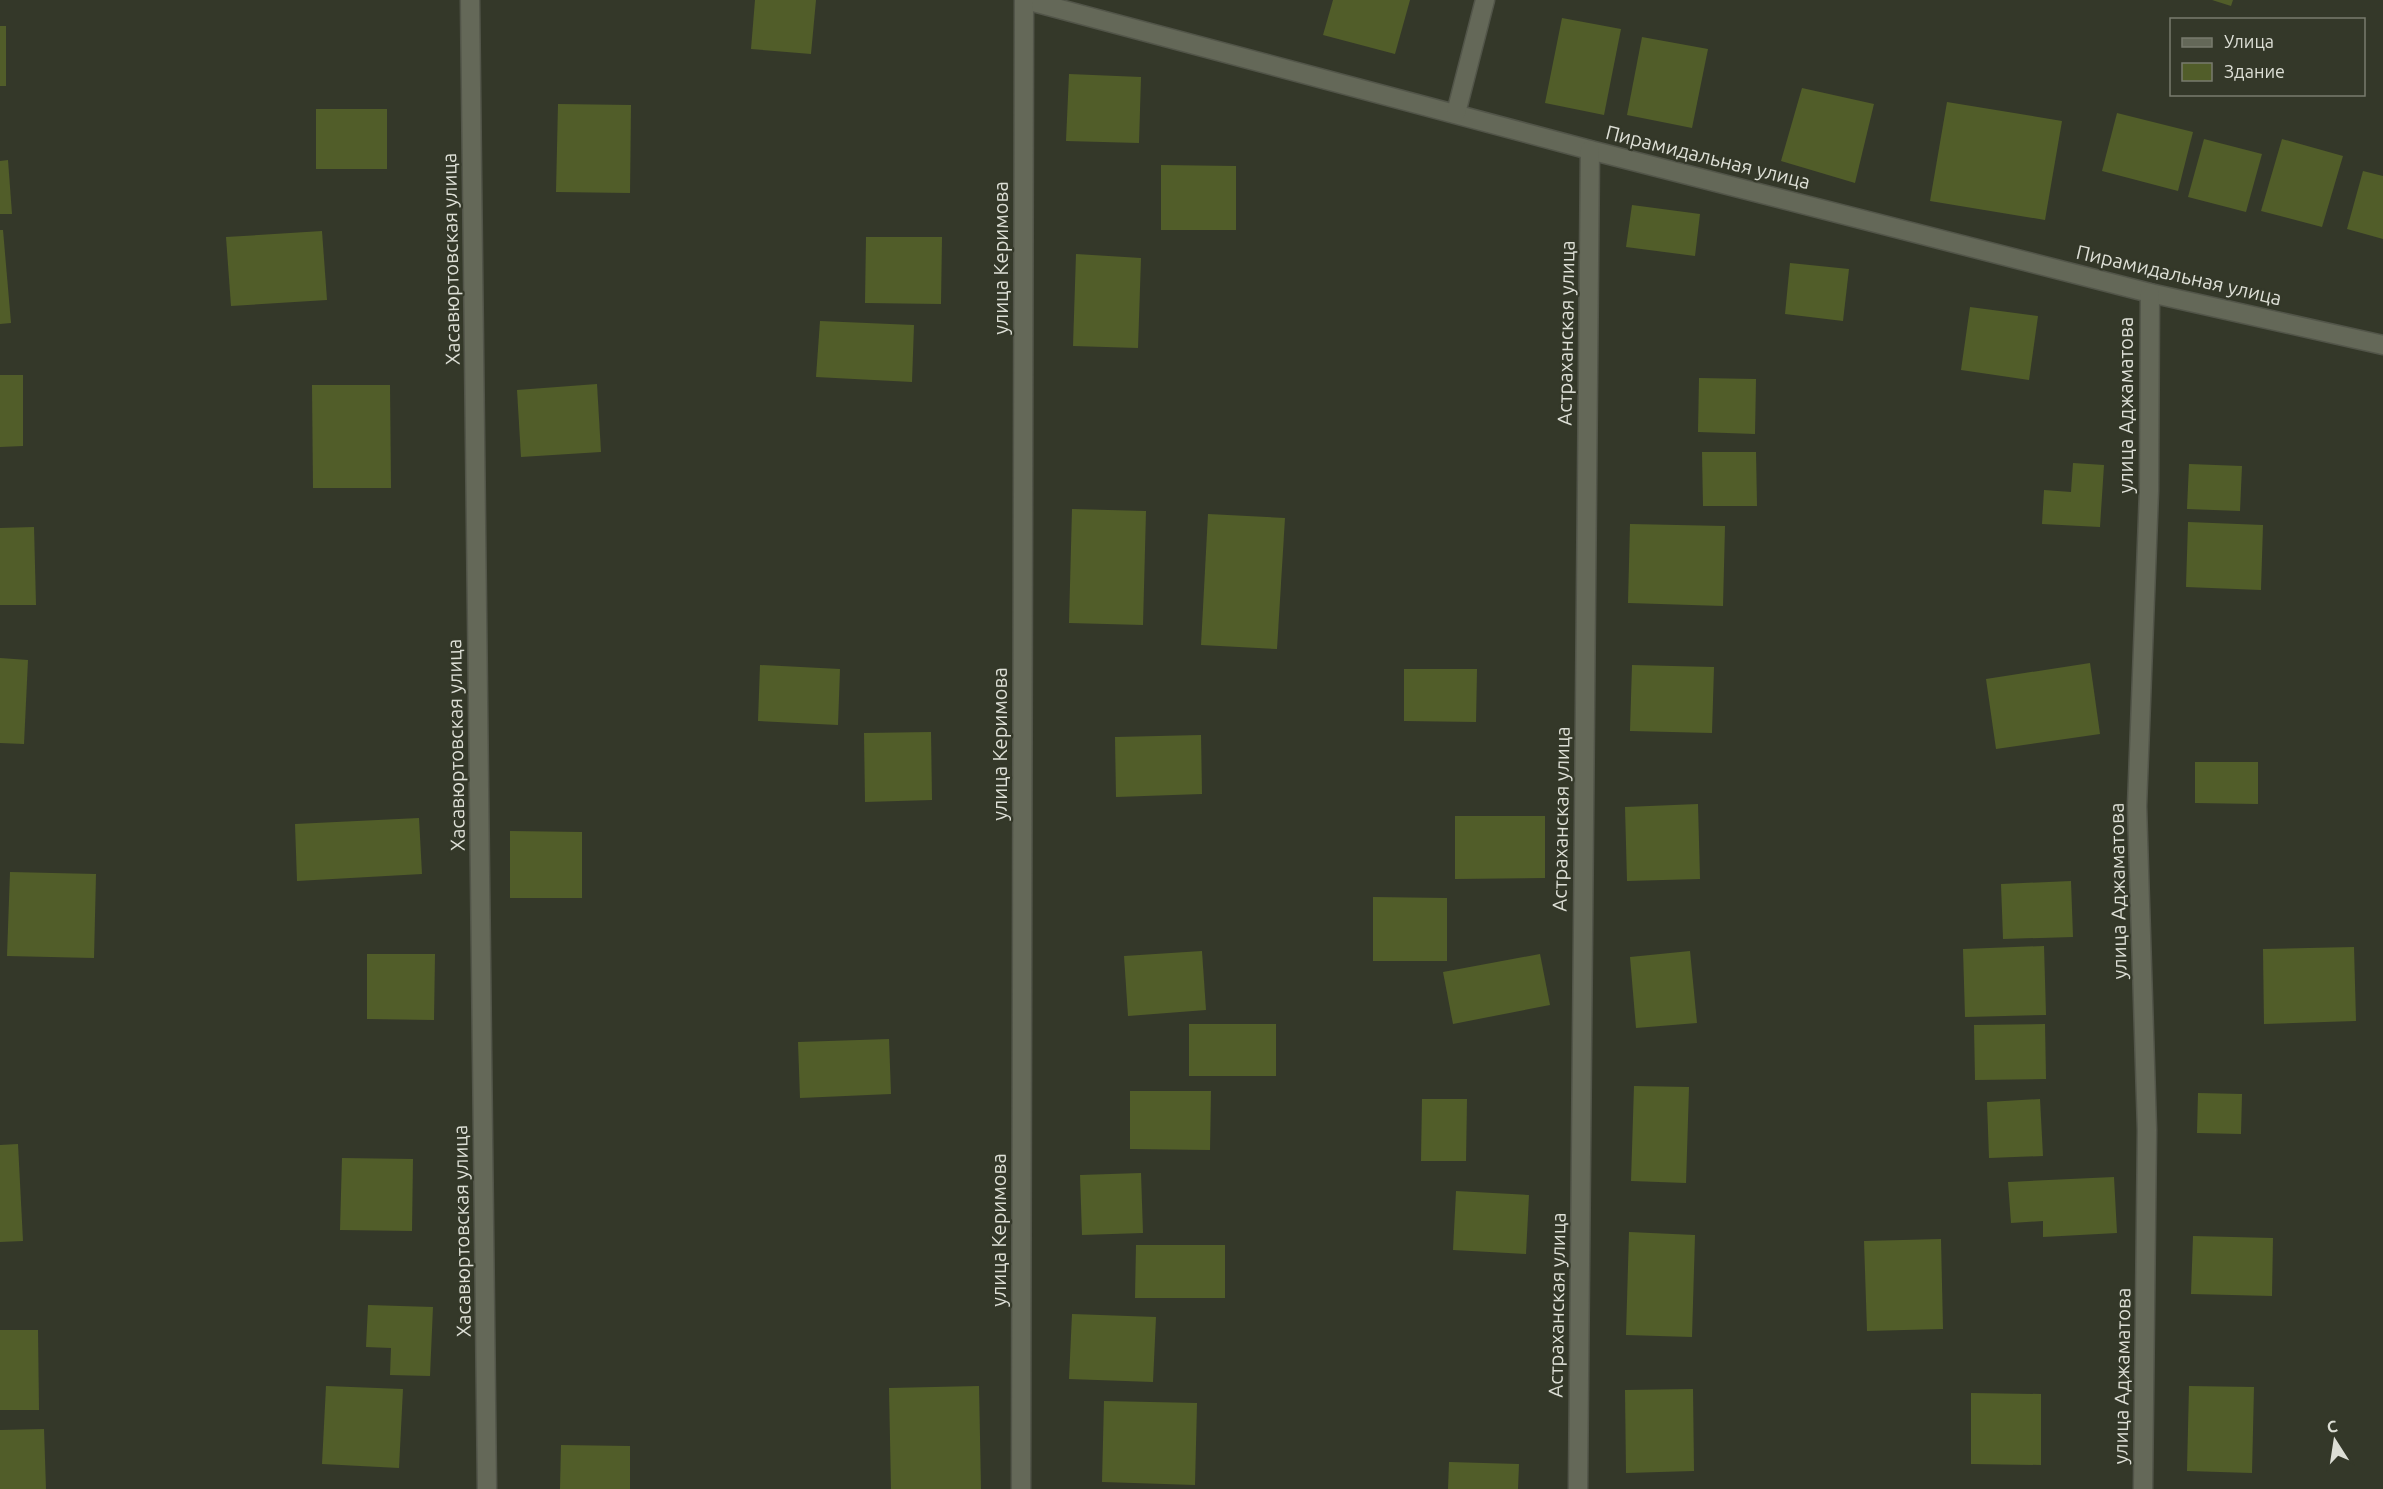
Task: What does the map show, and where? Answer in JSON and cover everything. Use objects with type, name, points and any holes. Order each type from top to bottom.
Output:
[{"type":"street","name":"Хасавюртовская улица","points":[[470,0],[487,1489]]},
{"type":"street","name":"Пирамидальная улица","points":[[1025,0],[1590,150],[2150,293],[2383,345]]},
{"type":"street","name":"улица Керимова","points":[[1022,1489],[1025,0]]},
{"type":"street","points":[[1456,113],[1485,0]]},
{"type":"street","name":"Астраханская улица","points":[[1578,1489],[1590,150]]},
{"type":"street","name":"улица Аджаматова","points":[[2143,1489],[2147,1130],[2137,806],[2149,491],[2150,293]]},
{"type":"building","points":[[755,0],[816,0],[811,54],[751,49]]},
{"type":"building","points":[[1333,0],[1410,0],[1395,54],[1323,35]]},
{"type":"building","points":[[2212,0],[2233,0],[2231,6]]},
{"type":"building","points":[[1562,18],[1621,29],[1604,115],[1545,103]]},
{"type":"building","points":[[0,26],[6,26],[6,86],[0,86]]},
{"type":"building","points":[[1642,37],[1708,49],[1692,128],[1627,115]]},
{"type":"building","points":[[1069,74],[1141,77],[1139,143],[1066,141]]},
{"type":"building","points":[[1802,88],[1874,104],[1855,183],[1781,161]]},
{"type":"building","points":[[1947,102],[2062,121],[2045,220],[1930,201]]},
{"type":"building","points":[[558,104],[631,105],[630,193],[556,192]]},
{"type":"building","points":[[316,109],[387,109],[387,169],[316,169]]},
{"type":"building","points":[[2117,113],[2193,132],[2178,191],[2102,171]]},
{"type":"building","points":[[2204,139],[2262,154],[2246,212],[2188,197]]},
{"type":"building","points":[[2282,139],[2343,156],[2322,227],[2261,211]]},
{"type":"building","points":[[8,160],[12,214],[0,214],[0,161]]},
{"type":"building","points":[[1161,165],[1236,166],[1236,230],[1161,230]]},
{"type":"building","points":[[2363,171],[2383,176],[2383,239],[2347,229]]},
{"type":"building","points":[[1632,205],[1700,214],[1695,256],[1626,247]]},
{"type":"building","points":[[0,230],[3,230],[11,323],[0,324]]},
{"type":"building","points":[[322,231],[327,300],[231,306],[226,237]]},
{"type":"building","points":[[866,237],[942,237],[941,304],[865,303]]},
{"type":"building","points":[[1076,254],[1141,258],[1138,348],[1073,346]]},
{"type":"building","points":[[1790,263],[1849,269],[1843,321],[1785,314]]},
{"type":"building","points":[[1970,307],[2038,316],[2029,380],[1961,370]]},
{"type":"building","points":[[820,321],[914,325],[912,382],[816,377]]},
{"type":"building","points":[[0,375],[23,375],[23,446],[0,447]]},
{"type":"building","points":[[1699,378],[1756,379],[1755,434],[1698,432]]},
{"type":"building","points":[[597,384],[601,452],[521,457],[517,390]]},
{"type":"building","points":[[312,385],[390,385],[391,488],[313,488]]},
{"type":"building","points":[[1702,452],[1756,452],[1757,506],[1703,506]]},
{"type":"building","points":[[2073,463],[2104,465],[2100,527],[2042,524],[2044,490],[2071,492]]},
{"type":"building","points":[[2189,464],[2242,466],[2240,511],[2187,509]]},
{"type":"building","points":[[1072,509],[1146,511],[1143,625],[1069,623]]},
{"type":"building","points":[[1208,514],[1285,518],[1277,649],[1201,645]]},
{"type":"building","points":[[2188,522],[2263,525],[2261,590],[2186,587]]},
{"type":"building","points":[[1630,524],[1725,526],[1723,606],[1628,603]]},
{"type":"building","points":[[34,527],[36,605],[0,605],[0,528]]},
{"type":"building","points":[[0,658],[28,660],[24,744],[0,743]]},
{"type":"building","points":[[2090,663],[2100,734],[1996,749],[1986,679]]},
{"type":"building","points":[[760,665],[840,669],[838,725],[758,721]]},
{"type":"building","points":[[1632,665],[1714,667],[1712,733],[1630,731]]},
{"type":"building","points":[[1404,669],[1477,669],[1476,722],[1404,721]]},
{"type":"building","points":[[931,732],[932,800],[865,802],[864,733]]},
{"type":"building","points":[[1201,735],[1202,794],[1116,797],[1115,737]]},
{"type":"building","points":[[2195,762],[2258,762],[2258,804],[2195,803]]},
{"type":"building","points":[[1698,804],[1700,879],[1627,881],[1625,807]]},
{"type":"building","points":[[1455,816],[1545,816],[1545,878],[1455,879]]},
{"type":"building","points":[[419,818],[422,874],[297,881],[295,824]]},
{"type":"building","points":[[510,831],[582,832],[582,898],[510,898]]},
{"type":"building","points":[[10,872],[96,874],[94,958],[7,956]]},
{"type":"building","points":[[2071,881],[2073,937],[2003,939],[2001,884]]},
{"type":"building","points":[[1373,897],[1447,898],[1447,961],[1373,961]]},
{"type":"building","points":[[2044,946],[2046,1015],[1965,1017],[1963,949]]},
{"type":"building","points":[[2354,947],[2356,1021],[2264,1024],[2263,949]]},
{"type":"building","points":[[1202,951],[1206,1010],[1128,1016],[1124,956]]},
{"type":"building","points":[[1690,951],[1697,1023],[1636,1028],[1630,957]]},
{"type":"building","points":[[367,954],[435,954],[434,1020],[367,1019]]},
{"type":"building","points":[[1540,954],[1550,1005],[1453,1024],[1443,972]]},
{"type":"building","points":[[1189,1024],[1276,1024],[1276,1076],[1189,1076]]},
{"type":"building","points":[[2045,1024],[2046,1079],[1975,1080],[1974,1025]]},
{"type":"building","points":[[889,1039],[891,1094],[800,1098],[798,1042]]},
{"type":"building","points":[[1634,1086],[1689,1087],[1686,1183],[1631,1181]]},
{"type":"building","points":[[1130,1091],[1211,1091],[1210,1150],[1130,1149]]},
{"type":"building","points":[[2198,1093],[2242,1094],[2241,1134],[2197,1133]]},
{"type":"building","points":[[1422,1099],[1467,1099],[1466,1161],[1421,1161]]},
{"type":"building","points":[[2040,1099],[2043,1156],[1989,1158],[1987,1102]]},
{"type":"building","points":[[18,1144],[23,1241],[0,1242],[0,1145]]},
{"type":"building","points":[[342,1158],[413,1159],[412,1231],[340,1230]]},
{"type":"building","points":[[1141,1173],[1143,1233],[1082,1235],[1080,1175]]},
{"type":"building","points":[[2114,1177],[2117,1233],[2043,1237],[2043,1221],[2011,1223],[2008,1182]]},
{"type":"building","points":[[1456,1191],[1529,1195],[1526,1254],[1453,1250]]},
{"type":"building","points":[[1629,1232],[1695,1235],[1692,1337],[1626,1335]]},
{"type":"building","points":[[2193,1236],[2273,1238],[2272,1296],[2191,1294]]},
{"type":"building","points":[[1941,1239],[1943,1329],[1867,1331],[1864,1241]]},
{"type":"building","points":[[1136,1245],[1225,1245],[1225,1298],[1135,1298]]},
{"type":"building","points":[[368,1305],[433,1307],[430,1376],[390,1375],[391,1348],[366,1347]]},
{"type":"building","points":[[1072,1314],[1156,1317],[1153,1382],[1069,1379]]},
{"type":"building","points":[[0,1330],[38,1330],[39,1410],[0,1410]]},
{"type":"building","points":[[326,1386],[403,1389],[399,1468],[322,1464]]},
{"type":"building","points":[[979,1386],[981,1489],[891,1489],[889,1388]]},
{"type":"building","points":[[2189,1386],[2254,1387],[2252,1473],[2187,1471]]},
{"type":"building","points":[[1693,1389],[1694,1471],[1626,1473],[1625,1390]]},
{"type":"building","points":[[1971,1393],[2041,1394],[2041,1465],[1971,1464]]},
{"type":"building","points":[[1104,1401],[1197,1403],[1195,1485],[1102,1482]]},
{"type":"building","points":[[44,1429],[46,1489],[0,1489],[0,1430]]},
{"type":"building","points":[[561,1445],[630,1446],[630,1489],[560,1489]]},
{"type":"building","points":[[1449,1462],[1519,1464],[1518,1489],[1448,1489]]}]
